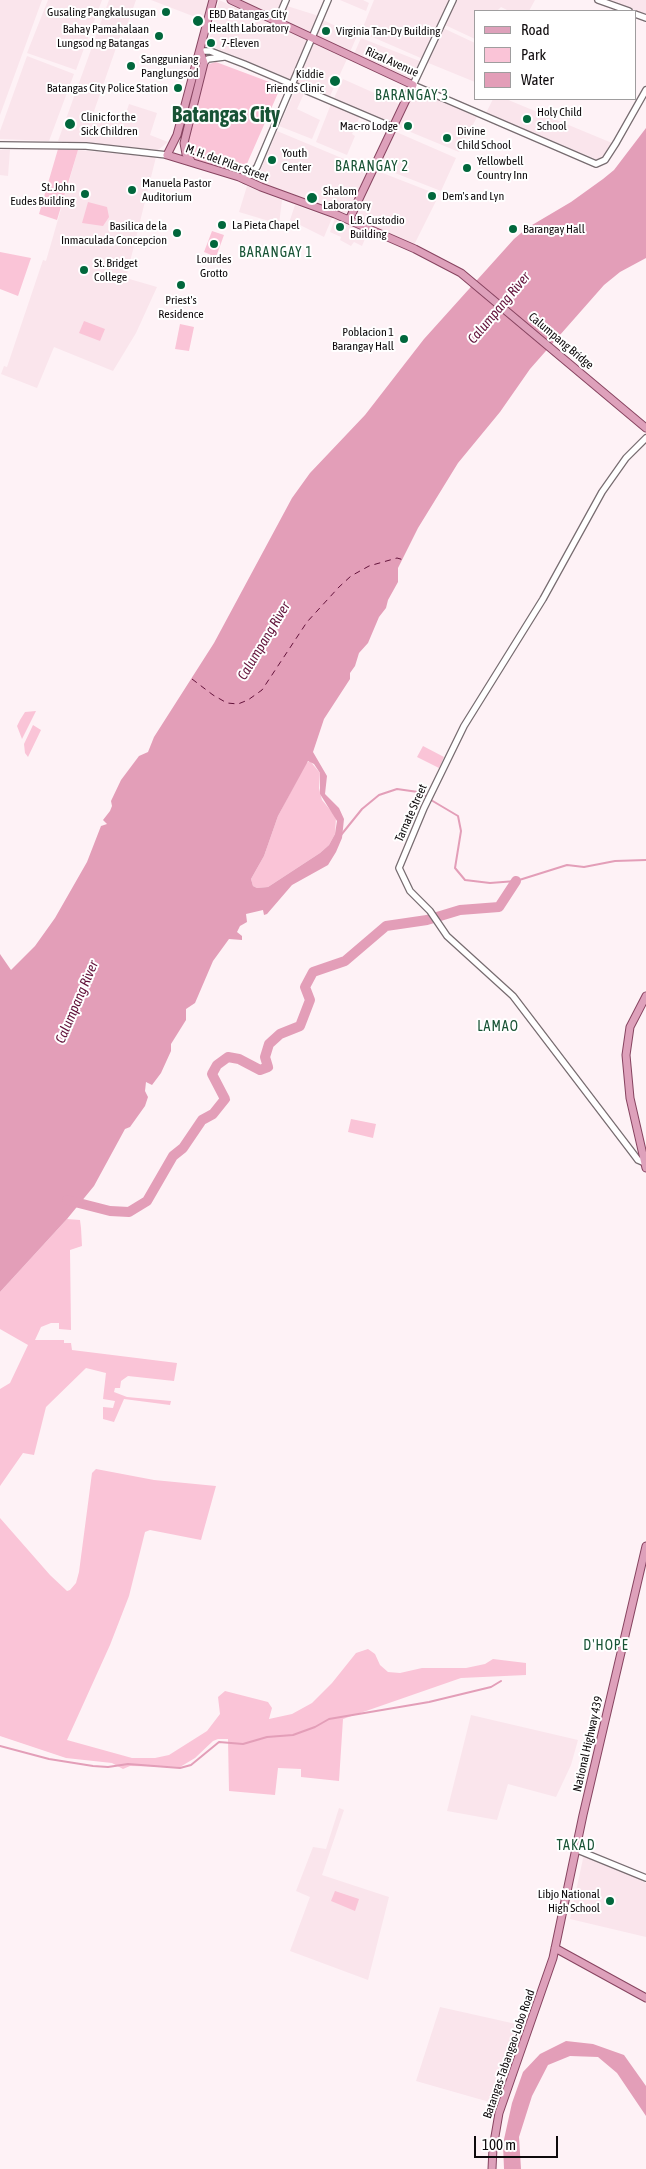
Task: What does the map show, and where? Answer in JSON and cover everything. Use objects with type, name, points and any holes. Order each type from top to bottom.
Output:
[{"type":"main road","points":[[167,155],[174,142],[214,0]]},
{"type":"main road","name":"Rizal Avenue","points":[[231,0],[413,84]]},
{"type":"main road","points":[[192,162],[186,154],[185,146],[204,63],[200,51]]},
{"type":"main road","points":[[349,220],[413,84]]},
{"type":"main road","points":[[174,142],[185,146]]},
{"type":"main road","name":"M. H. del Pilar Street","points":[[167,155],[245,180],[349,220],[434,259]]},
{"type":"main road","name":"Calumpang Bridge","points":[[434,259],[469,278],[646,428]]},
{"type":"main road","points":[[645,1165],[630,1098],[626,1055],[630,1027],[646,996]]},
{"type":"main road","name":"National Highway 439","points":[[556,1948],[575,1848],[646,1546]]},
{"type":"main road","points":[[556,1948],[646,1998]]},
{"type":"main road","name":"Batangas-Tabangao-Lobo Road","points":[[492,2169],[493,2148],[499,2113],[532,2026],[556,1948]]},
{"type":"street","points":[[277,21],[286,0]]},
{"type":"street","points":[[245,180],[257,167],[294,85],[328,0]]},
{"type":"street","points":[[413,84],[453,0]]},
{"type":"street","points":[[598,0],[625,10]]},
{"type":"street","points":[[200,51],[226,57],[392,127]]},
{"type":"street","points":[[204,63],[208,59],[226,57]]},
{"type":"street","name":"Rizal Avenue","points":[[413,84],[600,164],[616,143],[646,90]]},
{"type":"street","name":"M. H. del Pilar Street","points":[[0,145],[86,146],[167,155]]},
{"type":"street","name":"Tarnate Street","points":[[645,1165],[638,1160],[513,996],[447,936],[430,911],[410,891],[399,868],[431,792],[464,726],[543,599],[602,492],[626,458],[646,438]]},
{"type":"street","points":[[575,1848],[646,1878]]},
{"type":"shaded area","points":[[0,0],[42,0],[0,115]]},
{"type":"shaded area","points":[[48,0],[102,0],[76,70],[27,53]]},
{"type":"shaded area","points":[[109,0],[136,0],[126,28],[123,28],[93,114],[124,119],[129,104],[157,113],[150,135],[168,142],[158,150],[58,141]]},
{"type":"shaded area","points":[[151,0],[209,0],[203,20]]},
{"type":"shaded area","points":[[219,0],[308,40],[292,80],[208,45]]},
{"type":"shaded area","points":[[241,0],[283,0],[276,16]]},
{"type":"shaded area","points":[[340,0],[363,0],[369,3],[366,11]]},
{"type":"shaded area","points":[[374,0],[450,0],[423,59],[361,32]]},
{"type":"shaded area","points":[[456,0],[535,0],[530,10],[507,10],[501,7],[498,10],[473,10],[473,38],[445,25]]},
{"type":"shaded area","points":[[605,0],[646,0],[646,15]]},
{"type":"shaded area","points":[[287,6],[319,16],[312,33],[282,19]]},
{"type":"shaded area","points":[[323,20],[357,36],[350,52],[316,36]]},
{"type":"shaded area","points":[[443,28],[473,42],[473,81],[426,62]]},
{"type":"shaded area","points":[[361,38],[422,62],[414,79],[411,80],[354,54]]},
{"type":"shaded area","points":[[313,43],[347,59],[330,96],[297,83]]},
{"type":"shaded area","points":[[27,56],[74,74],[49,141],[0,139],[0,131]]},
{"type":"shaded area","points":[[343,79],[401,105],[392,124],[334,98]]},
{"type":"shaded area","points":[[297,87],[305,91],[297,109],[320,120],[312,139],[279,126]]},
{"type":"shaded area","points":[[416,90],[477,117],[459,152],[396,126]]},
{"type":"shaded area","points":[[492,100],[508,100],[612,143],[600,161],[486,113]]},
{"type":"shaded area","points":[[331,104],[360,116],[352,134],[355,136],[347,155],[316,142]]},
{"type":"shaded area","points":[[277,131],[368,169],[348,214],[256,181]]},
{"type":"shaded area","points":[[394,131],[456,158],[441,191],[377,166]]},
{"type":"shaded area","points":[[0,150],[10,150],[8,176],[0,175]]},
{"type":"shaded area","name":"St. Bridget College","points":[[78,150],[156,157],[126,278],[157,287],[136,333],[113,371],[54,347],[37,388],[1,374],[4,366],[7,367],[43,260],[46,261]]},
{"type":"shaded area","points":[[375,170],[439,195],[414,245],[353,217]]},
{"type":"shaded area","points":[[247,186],[282,200],[279,224],[239,212]]},
{"type":"shaded area","points":[[295,205],[332,218],[324,237],[290,220]]},
{"type":"shaded area","points":[[335,218],[367,234],[362,246],[354,242],[351,246],[340,240],[341,237],[330,232]]},
{"type":"shaded area","points":[[471,1715],[578,1740],[571,1765],[556,1797],[508,1784],[497,1820],[447,1811]]},
{"type":"shaded area","points":[[339,1808],[344,1810],[322,1875],[389,1897],[368,1980],[290,1951],[310,1897],[296,1891],[313,1847],[326,1849]]},
{"type":"shaded area","name":"Libjo National High School","points":[[584,1854],[635,1876],[646,1883],[646,1937],[570,1919]]},
{"type":"shaded area","points":[[440,2007],[525,2026],[514,2057],[507,2056],[493,2103],[416,2081]]},
{"type":"green space","points":[[216,62],[272,83],[278,88],[278,93],[242,175],[195,160],[189,154],[187,145],[206,68],[209,64]]},
{"type":"green space","points":[[58,149],[78,150],[57,220],[39,214]]},
{"type":"green space","points":[[88,202],[107,207],[109,217],[103,226],[82,223]]},
{"type":"green space","name":"Lourdes Grotto","points":[[212,231],[224,235],[216,257],[204,252]]},
{"type":"green space","points":[[0,252],[31,258],[18,296],[0,289]]},
{"type":"green space","points":[[84,321],[105,329],[100,341],[79,333]]},
{"type":"green space","points":[[180,324],[194,327],[189,351],[175,349]]},
{"type":"green space","points":[[36,711],[22,739],[17,726],[25,712]]},
{"type":"green space","points":[[33,725],[41,730],[28,757],[25,753],[24,744]]},
{"type":"green space","points":[[423,746],[444,757],[439,768],[417,757]]},
{"type":"green space","points":[[310,761],[320,773],[319,788],[322,800],[336,817],[335,834],[329,845],[320,853],[268,887],[257,888],[253,886],[251,879],[264,856],[278,816],[306,763]]},
{"type":"green space","points":[[351,1119],[376,1124],[373,1138],[348,1132]]},
{"type":"green space","points":[[67,1219],[80,1220],[82,1246],[70,1250],[71,1330],[59,1329],[59,1323],[51,1323],[41,1327],[35,1340],[64,1340],[64,1343],[71,1343],[72,1350],[177,1363],[174,1381],[128,1376],[121,1381],[120,1388],[115,1388],[114,1392],[127,1397],[171,1401],[170,1405],[124,1399],[114,1422],[103,1419],[103,1407],[113,1408],[115,1401],[103,1399],[106,1373],[86,1368],[46,1407],[34,1455],[23,1453],[0,1486],[0,1389],[10,1383],[28,1345],[0,1329],[0,1292]]},
{"type":"green space","points":[[96,1469],[154,1480],[216,1486],[201,1540],[150,1530],[145,1532],[129,1596],[110,1645],[67,1740],[132,1758],[155,1758],[169,1755],[207,1731],[220,1714],[218,1697],[225,1691],[268,1702],[272,1708],[269,1719],[292,1714],[312,1703],[332,1683],[356,1653],[368,1649],[375,1654],[380,1665],[388,1672],[400,1673],[422,1668],[466,1668],[485,1664],[493,1659],[526,1663],[526,1675],[461,1678],[343,1719],[339,1781],[301,1777],[301,1769],[278,1768],[275,1795],[229,1791],[228,1739],[213,1741],[195,1758],[180,1767],[130,1766],[123,1769],[112,1763],[66,1758],[0,1736],[0,1518],[50,1575],[67,1591],[70,1590],[76,1583],[79,1572],[92,1473]]},
{"type":"green space","points":[[335,1891],[359,1899],[355,1911],[331,1901]]},
{"type":"water","name":"Calumpang River","points":[[646,128],[646,258],[620,272],[604,285],[530,369],[500,412],[458,463],[418,528],[398,568],[398,582],[388,600],[386,608],[379,617],[368,643],[359,653],[355,666],[350,673],[350,679],[324,719],[313,752],[327,776],[325,794],[339,808],[344,819],[342,838],[336,852],[328,865],[292,885],[267,914],[264,915],[263,910],[246,914],[247,922],[240,926],[237,932],[242,936],[242,940],[229,939],[213,961],[195,1003],[186,1009],[186,1020],[171,1044],[171,1051],[161,1073],[152,1085],[146,1082],[145,1091],[148,1097],[145,1106],[130,1127],[125,1129],[94,1186],[67,1219],[0,1292],[0,954],[11,970],[35,946],[55,918],[87,862],[101,826],[107,824],[103,820],[110,811],[111,801],[121,780],[139,756],[148,752],[154,737],[214,643],[292,498],[310,473],[365,415],[424,339],[514,239],[527,228],[571,202],[614,170]],"holes":[[[308,761],[314,764],[320,773],[320,794],[337,821],[335,834],[329,845],[320,853],[268,887],[257,888],[253,886],[251,879],[264,856],[278,816]]]},
{"type":"water","points":[[566,2041],[593,2044],[624,2055],[646,2086],[646,2116],[617,2073],[598,2057],[570,2056],[548,2065],[532,2096],[519,2137],[521,2169],[504,2169],[503,2144],[512,2103],[523,2072],[540,2054]]},
{"type":"waterway","points":[[341,835],[362,809],[379,795],[397,789],[418,792],[427,797]]},
{"type":"waterway","points":[[431,800],[458,816],[461,831],[455,868],[465,880],[490,883],[516,881],[567,865],[584,867],[615,861],[646,860]]},
{"type":"waterway","points":[[67,1200],[110,1211],[129,1212],[147,1201],[173,1156],[183,1148],[202,1120],[213,1114],[225,1099],[212,1074],[217,1065],[228,1057],[239,1059],[260,1070],[268,1067],[265,1057],[269,1044],[280,1034],[300,1026],[310,1000],[305,987],[313,972],[345,961],[386,926],[427,920],[460,910],[499,907],[516,881]]},
{"type":"waterway","points":[[0,1746],[49,1759],[93,1766],[108,1767],[128,1764],[180,1768],[191,1765],[219,1742],[243,1744],[267,1737],[293,1735],[315,1727],[329,1719],[429,1702],[491,1687],[501,1681]]},
{"type":"ferry route","points":[[192,679],[227,703],[238,704],[248,700],[262,690],[307,622],[351,576],[369,566],[397,558],[404,560]]},
{"type":"place","name":"Gusaling Pangkalusugan","points":[[166,12]]},
{"type":"place","name":"EBD Batangas City Health Laboratory","points":[[198,21]]},
{"type":"place","name":"Virginia Tan-Dy Building","points":[[326,31]]},
{"type":"place","name":"Bahay Pamahalaan Lungsod ng Batangas","points":[[159,36]]},
{"type":"place","name":"7-Eleven","points":[[211,43]]},
{"type":"place","name":"Sangguniang Panglungsod","points":[[131,66]]},
{"type":"place","name":"Kiddie Friends Clinic","points":[[335,81]]},
{"type":"place","name":"Batangas City Police Station","points":[[178,88]]},
{"type":"place","name":"Holy Child School","points":[[527,119]]},
{"type":"place","name":"Clinic for the Sick Children","points":[[70,124]]},
{"type":"place","name":"Mac-ro Lodge","points":[[408,126]]},
{"type":"place","name":"Divine Child School","points":[[447,138]]},
{"type":"place","name":"Youth Center","points":[[272,160]]},
{"type":"place","name":"Yellowbell Country Inn","points":[[467,168]]},
{"type":"place","name":"Manuela Pastor Auditorium","points":[[132,190]]},
{"type":"place","name":"St. John Eudes Building","points":[[85,194]]},
{"type":"place","name":"Dem's and Lyn","points":[[432,196]]},
{"type":"place","name":"Shalom Laboratory","points":[[312,198]]},
{"type":"place","name":"La Pieta Chapel","points":[[222,225]]},
{"type":"place","name":"L.B. Custodio Building","points":[[340,227]]},
{"type":"place","name":"Barangay Hall","points":[[513,229]]},
{"type":"place","name":"Basilica de la Inmaculada Concepcion","points":[[177,233]]},
{"type":"place","name":"Lourdes Grotto","points":[[214,244]]},
{"type":"place","name":"St. Bridget College","points":[[84,270]]},
{"type":"place","name":"Priest's Residence","points":[[181,285]]},
{"type":"place","name":"Poblacion 1 Barangay Hall","points":[[404,339]]},
{"type":"place","name":"Libjo National High School","points":[[610,1901]]},
{"type":"district","name":"BARANGAY 3","points":[[412,96]]},
{"type":"district","name":"Batangas City","points":[[226,115]]},
{"type":"district","name":"BARANGAY 2","points":[[372,167]]},
{"type":"district","name":"BARANGAY 1","points":[[276,253]]},
{"type":"district","name":"LAMAO","points":[[498,1027]]},
{"type":"district","name":"D'HOPE","points":[[606,1646]]},
{"type":"district","name":"TAKAD","points":[[576,1846]]}]
